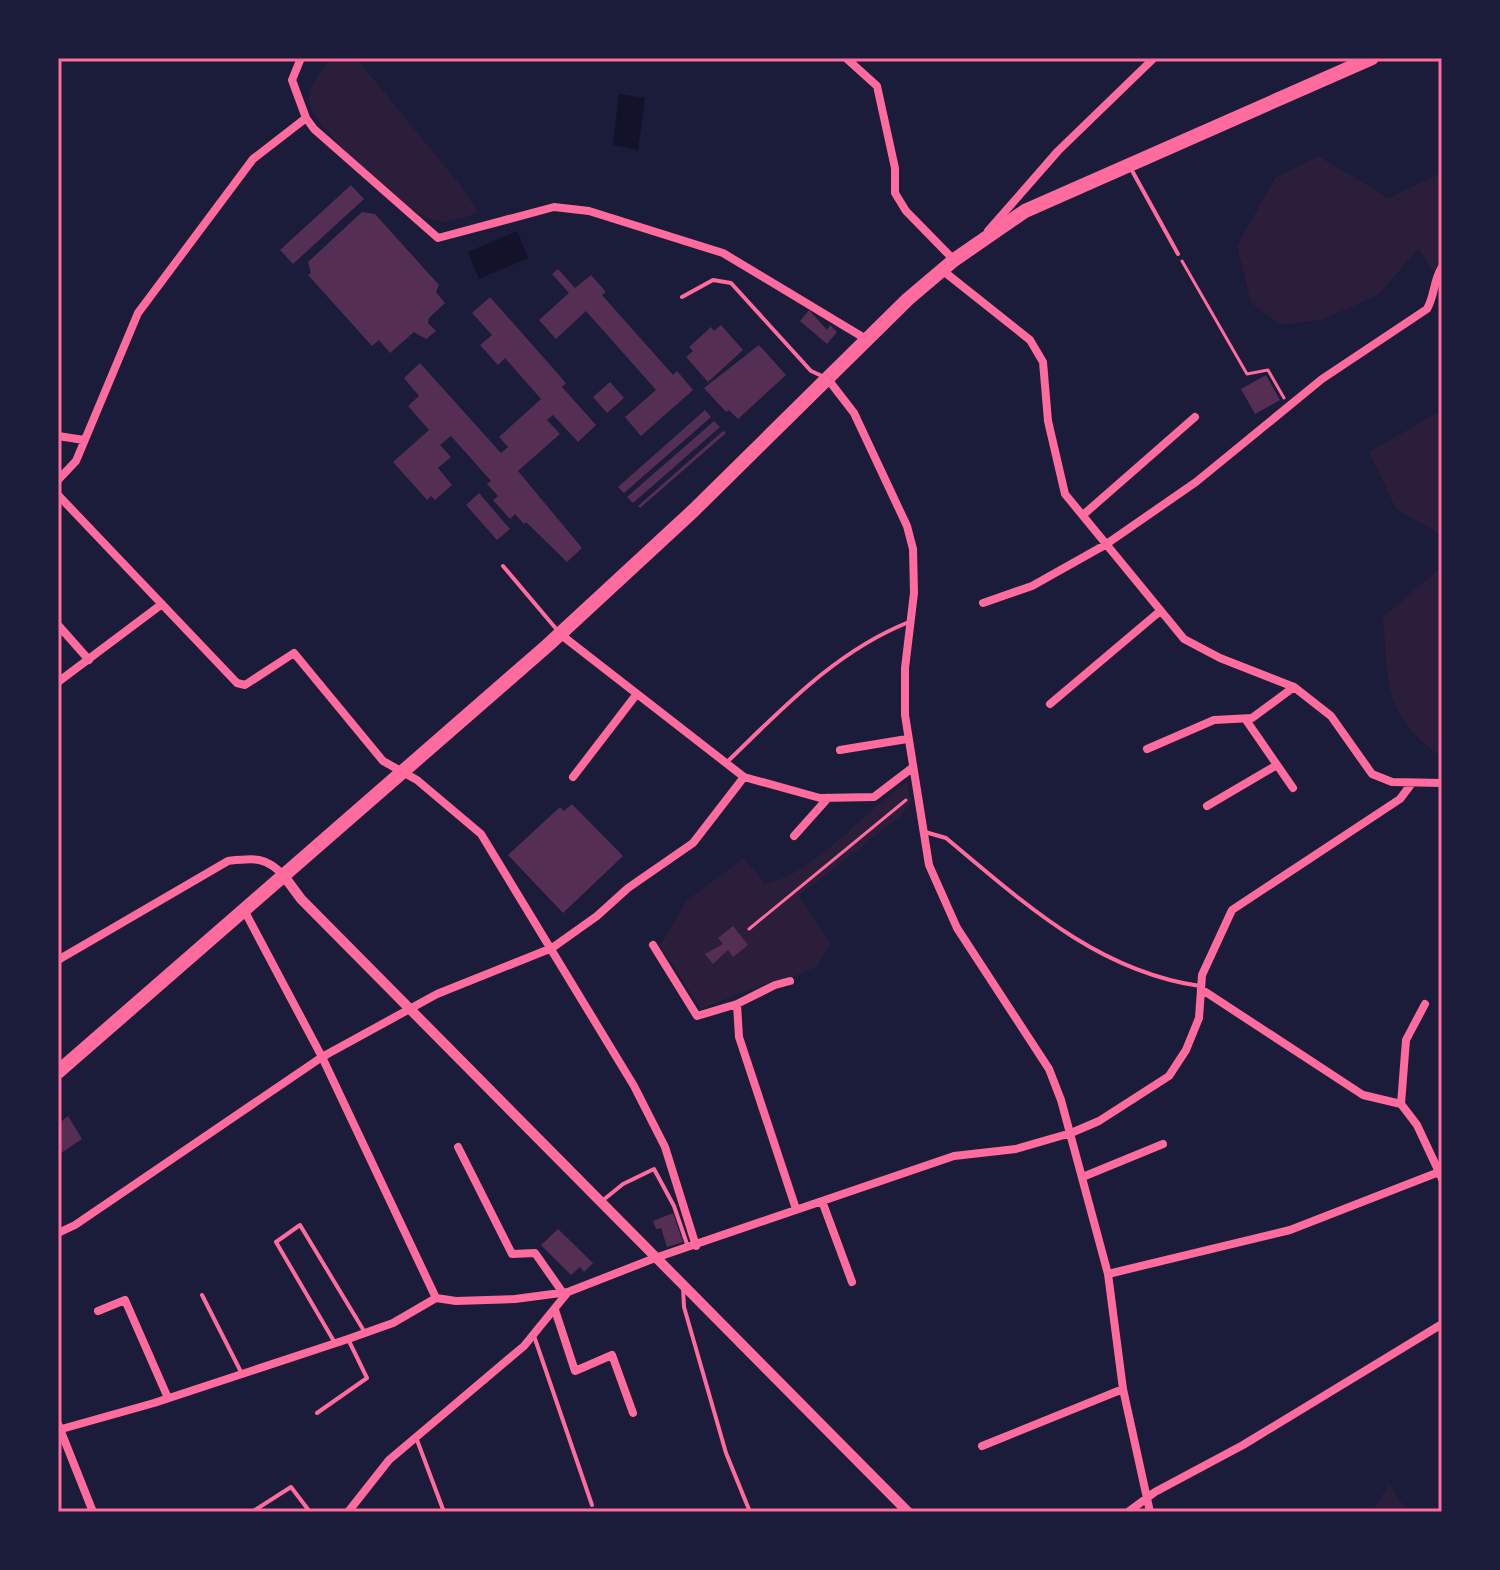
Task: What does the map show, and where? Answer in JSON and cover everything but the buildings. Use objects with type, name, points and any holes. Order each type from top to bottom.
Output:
[{"type":"highway","points":[[58,1072],[560,634],[694,510],[866,339],[954,260],[1025,211],[1372,58]]},
{"type":"street","points":[[301,58],[292,80],[306,118],[365,177],[438,238],[554,207],[589,211],[723,253],[866,339]]},
{"type":"street","points":[[846,58],[877,86],[895,168],[895,193],[906,211],[954,260]]},
{"type":"street","points":[[979,241],[1058,151],[1154,58]]},
{"type":"street","points":[[58,480],[76,461],[138,313],[253,159],[306,118]]},
{"type":"street","points":[[983,603],[1032,586],[1105,545],[1196,482],[1288,405],[1427,309],[1433,299],[1433,283],[1442,267]]},
{"type":"street","points":[[942,270],[1030,340],[1043,362],[1048,421],[1065,494],[1184,639],[1220,658],[1294,687],[1331,716],[1372,774],[1392,782],[1442,783]]},
{"type":"street","points":[[827,378],[854,413],[907,526],[913,564],[905,668],[907,739],[933,880],[942,901],[1049,1069],[1071,1133],[1085,1176],[1108,1274],[1123,1389],[1150,1512]]},
{"type":"street","points":[[1083,515],[1195,417]]},
{"type":"street","points":[[58,436],[84,440]]},
{"type":"street","points":[[58,495],[237,683],[245,685],[294,653],[383,761],[417,780],[481,834],[634,1086],[665,1147],[692,1247]]},
{"type":"street","points":[[58,682],[162,604]]},
{"type":"street","points":[[1050,704],[1159,612]]},
{"type":"street","points":[[58,625],[89,660]]},
{"type":"street","points":[[560,634],[744,777],[828,798],[874,797],[912,768]]},
{"type":"street","points":[[1147,749],[1214,720],[1246,720],[1267,710],[1294,687]]},
{"type":"street","points":[[573,777],[636,695]]},
{"type":"street","points":[[1246,720],[1293,788]]},
{"type":"street","points":[[840,750],[907,739]]},
{"type":"street","points":[[1207,806],[1277,765]]},
{"type":"street","points":[[58,1233],[75,1225],[322,1057],[437,994],[552,948],[597,916],[628,888],[693,843],[744,777]]},
{"type":"street","points":[[93,1512],[59,1428],[168,1398],[348,1339],[393,1323],[436,1298],[456,1301],[566,1293],[655,1258],[954,1156],[1016,1149],[1071,1133],[1123,1107],[1169,1076],[1186,1050],[1199,1018],[1201,988],[1220,930],[1232,910],[1400,799],[1412,783]]},
{"type":"street","points":[[794,836],[828,798]]},
{"type":"street","points":[[58,960],[228,861],[257,857],[271,862],[411,1010],[908,1512]]},
{"type":"street","points":[[244,910],[322,1057],[436,1298]]},
{"type":"street","points":[[653,945],[697,1016],[737,1004],[790,981]]},
{"type":"street","points":[[1108,1274],[1290,1230],[1440,1176],[1417,1125],[1401,1104],[1363,1095],[1201,988]]},
{"type":"street","points":[[737,1004],[739,1037],[796,1209]]},
{"type":"street","points":[[1401,1104],[1406,1040],[1425,1004]]},
{"type":"street","points":[[1085,1176],[1163,1144]]},
{"type":"street","points":[[458,1147],[512,1254],[535,1253],[566,1293]]},
{"type":"street","points":[[822,1201],[852,1282]]},
{"type":"street","points":[[348,1512],[389,1460],[534,1336],[566,1293]]},
{"type":"street","points":[[98,1311],[125,1300],[168,1398]]},
{"type":"street","points":[[555,1310],[575,1371],[612,1355],[633,1413]]},
{"type":"street","points":[[1128,1512],[1441,1323]]},
{"type":"street","points":[[982,1446],[1123,1389]]},
{"type":"lane","points":[[1129,165],[1178,254]]},
{"type":"lane","points":[[682,297],[713,280],[731,283],[811,371],[827,378]]},
{"type":"lane","points":[[503,566],[560,634]]},
{"type":"lane","points":[[726,764],[823,673],[872,640],[911,621]]},
{"type":"lane","points":[[925,832],[946,838],[1065,935],[1152,975],[1201,988]]},
{"type":"lane","points":[[601,1202],[623,1184],[654,1169],[692,1247]]},
{"type":"lane","points":[[335,1343],[276,1242],[300,1225],[365,1333]]},
{"type":"lane","points":[[683,1286],[684,1307],[726,1453],[750,1512]]},
{"type":"lane","points":[[202,1295],[243,1374]]},
{"type":"lane","points":[[534,1336],[592,1505]]},
{"type":"lane","points":[[317,1413],[367,1378],[348,1339]]},
{"type":"lane","points":[[415,1436],[444,1512]]},
{"type":"lane","points":[[252,1512],[291,1487],[310,1512]]},
{"type":"path","points":[[1178,254],[1247,374],[1268,370],[1288,405]]},
{"type":"path","points":[[749,929],[918,790]]},
{"type":"shaded area","points":[[331,58],[356,58],[461,186],[478,212],[452,221],[425,217],[378,182],[340,145],[324,128],[309,101],[313,84]]},
{"type":"shaded area","points":[[619,94],[645,98],[638,150],[613,145]]},
{"type":"shaded area","points":[[1318,156],[1389,198],[1442,172],[1442,284],[1418,249],[1378,295],[1321,320],[1281,325],[1251,303],[1237,246],[1275,178]]},
{"type":"shaded area","points":[[517,231],[528,258],[479,279],[468,252]]},
{"type":"shaded area","points":[[1442,410],[1442,535],[1396,509],[1369,452]]},
{"type":"shaded area","points":[[1439,569],[1442,570],[1442,758],[1408,726],[1392,696],[1383,617]]},
{"type":"shaded area","points":[[907,782],[911,803],[899,817],[799,896],[831,944],[817,966],[701,1009],[660,946],[687,900],[744,858],[765,884],[802,868]]},
{"type":"shaded area","points":[[1389,1484],[1408,1512],[1372,1512]]}]
